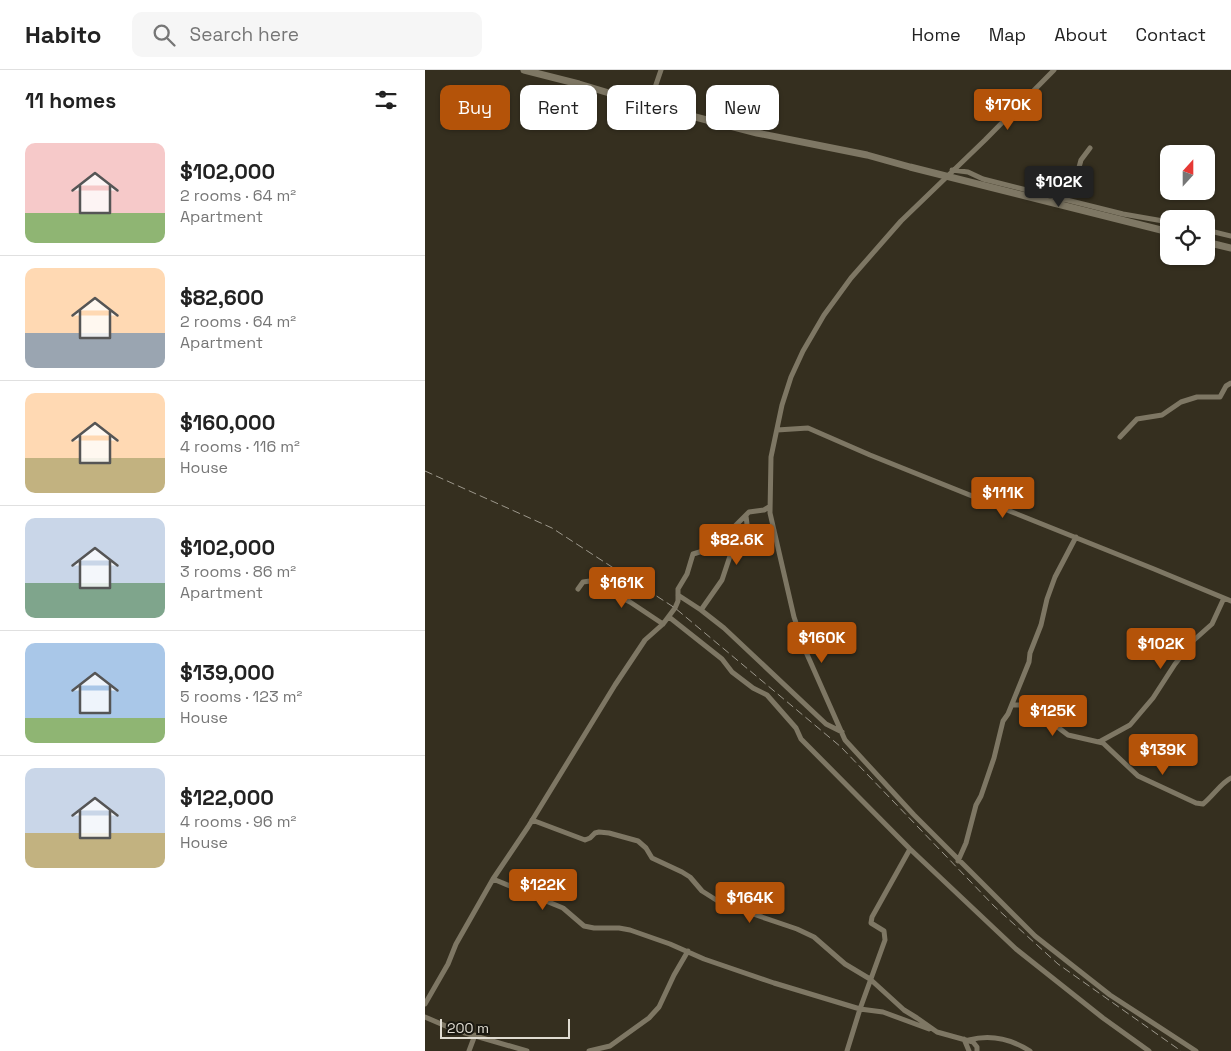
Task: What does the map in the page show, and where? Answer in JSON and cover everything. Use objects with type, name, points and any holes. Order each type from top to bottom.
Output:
[{"type":"street","points":[[524,70],[607,92]]},
{"type":"street","points":[[656,85],[661,70]]},
{"type":"street","points":[[1054,70],[901,221],[863,264],[824,315],[803,351],[791,377],[782,405],[771,457],[769,507],[794,618],[845,740],[872,767],[914,815],[1035,936],[1102,989],[1196,1051]]},
{"type":"street","points":[[696,117],[757,133],[867,155],[946,176],[1160,220]]},
{"type":"street","points":[[1061,201],[1063,193],[1075,182],[1081,160],[1090,148]]},
{"type":"street","points":[[952,170],[967,172],[983,179],[1160,229]]},
{"type":"street","points":[[1215,232],[1231,236]]},
{"type":"street","points":[[1215,244],[1231,248]]},
{"type":"street","points":[[1120,437],[1137,419],[1162,415],[1181,402],[1197,397],[1220,397],[1226,386],[1231,383]]},
{"type":"street","points":[[777,430],[808,428],[870,455],[1231,601]]},
{"type":"street","points":[[425,1004],[493,879],[645,640],[669,617],[678,601],[678,589],[687,574],[693,554],[697,551],[705,551],[717,546],[749,512],[764,510],[769,507]]},
{"type":"street","points":[[701,610],[718,587],[747,524],[746,516]]},
{"type":"street","points":[[705,551],[718,554],[774,530]]},
{"type":"street","points":[[958,860],[966,843],[1003,721],[1026,670],[1055,577],[1076,537]]},
{"type":"street","points":[[577,588],[583,582],[590,581],[630,602],[663,624]]},
{"type":"street","points":[[678,595],[724,628],[826,724],[842,732]]},
{"type":"street","points":[[1098,742],[1130,725],[1153,698],[1175,664],[1194,640],[1212,624],[1224,598]]},
{"type":"street","points":[[669,617],[722,659],[732,672],[753,688],[767,695],[796,728],[801,739],[911,849],[1016,949],[1103,1018],[1149,1051]]},
{"type":"street","points":[[1011,706],[1025,705],[1066,734],[1103,743],[1138,776],[1196,803],[1203,804],[1213,796],[1225,781],[1231,778]]},
{"type":"street","points":[[532,820],[585,840],[599,832],[609,833],[638,842],[646,848],[652,858],[682,872],[711,897],[721,903],[807,933],[821,942],[845,964],[870,979],[904,1010],[937,1032]]},
{"type":"street","points":[[847,1051],[870,979],[885,943],[882,929],[871,923],[872,917],[911,849]]},
{"type":"street","points":[[493,879],[563,908],[584,926],[630,930],[774,983],[860,1008],[883,1012],[937,1032],[967,1040],[976,1045],[977,1051]]},
{"type":"street","points":[[589,1051],[610,1046],[649,1018],[659,1007],[688,951]]},
{"type":"street","points":[[425,1017],[455,1030],[527,1051]]},
{"type":"street","points":[[469,1051],[475,1035]]},
{"type":"street","points":[[967,1040],[982,1036],[1002,1038],[1030,1051]]},
{"type":"street","points":[[967,1040],[969,1051]]},
{"type":"railway","points":[[425,471],[552,528],[675,608],[841,747],[994,906],[1058,964],[1181,1051]]}]
